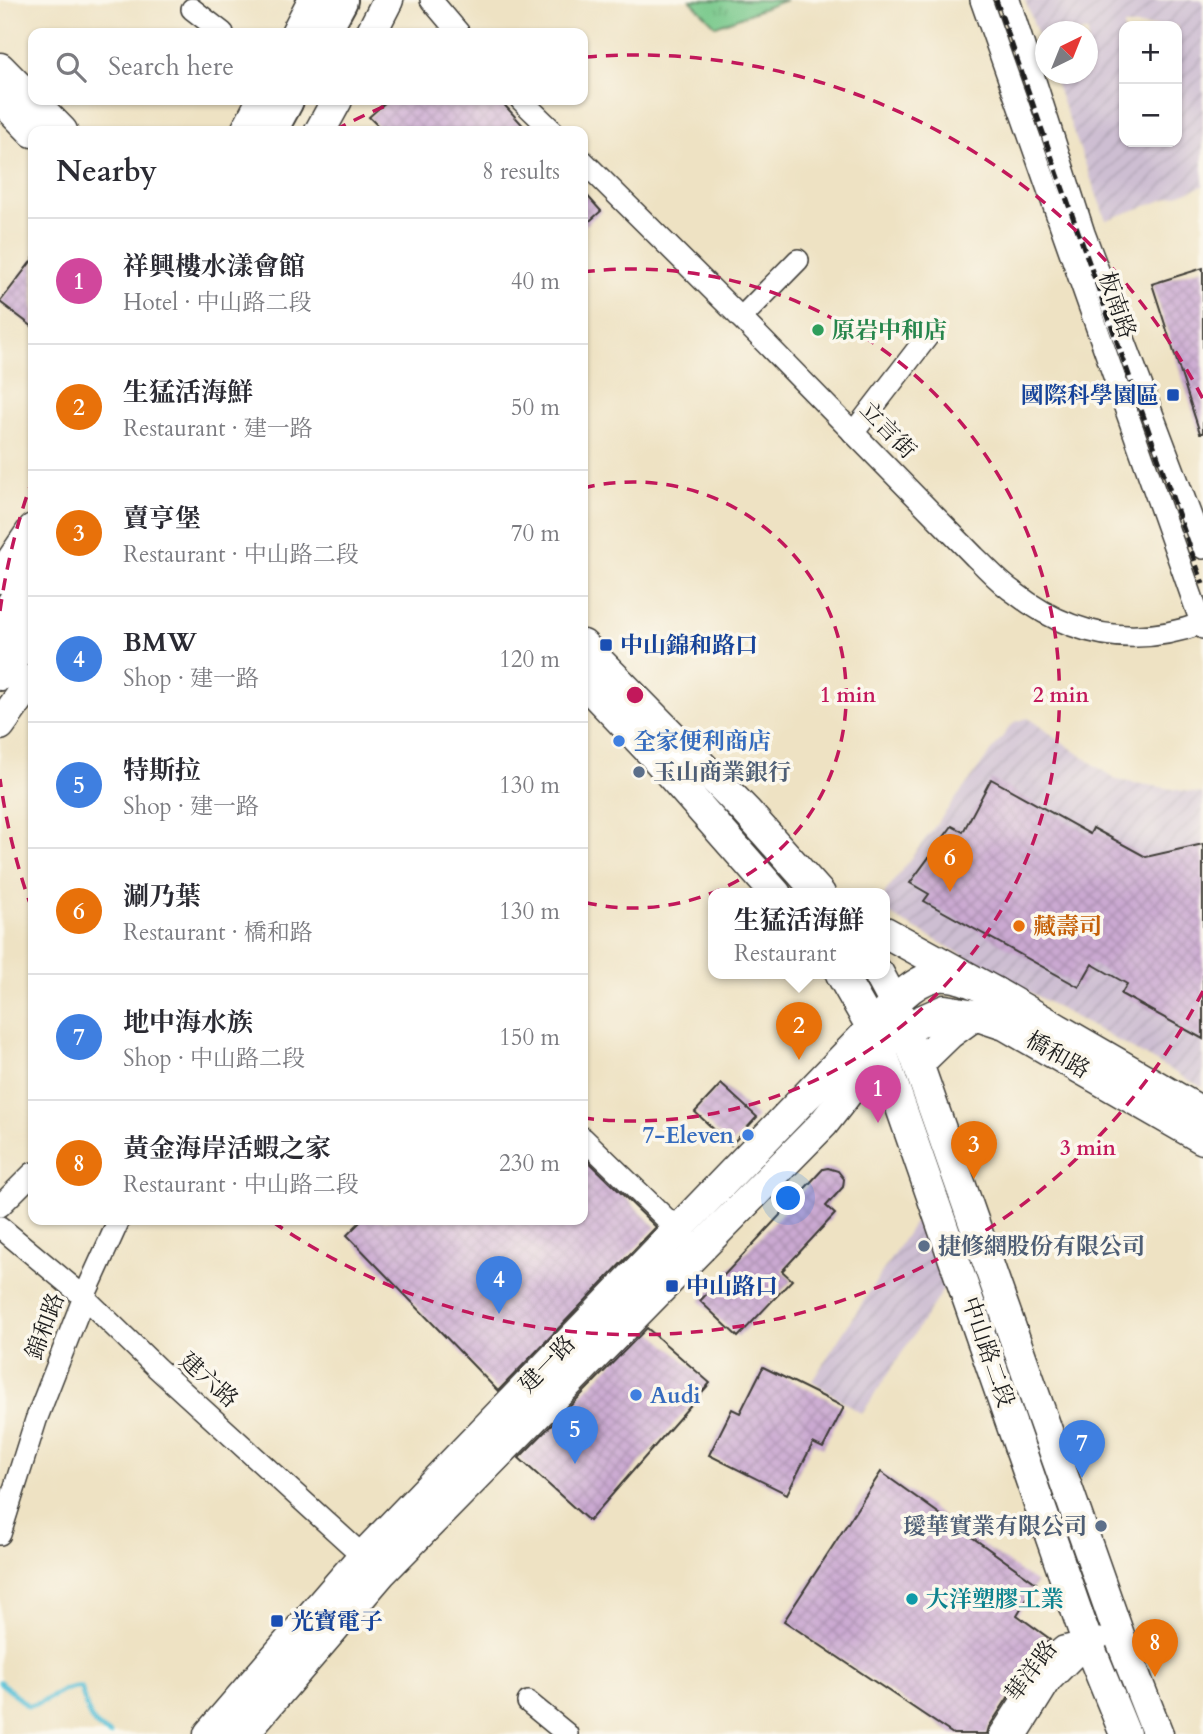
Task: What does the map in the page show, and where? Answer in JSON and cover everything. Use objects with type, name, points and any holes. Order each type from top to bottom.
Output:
[{"type":"highway","points":[[323,28],[338,0]]},
{"type":"highway","points":[[344,28],[358,0]]},
{"type":"highway","points":[[270,126],[281,105]]},
{"type":"highway","points":[[293,126],[303,105]]},
{"type":"highway","points":[[0,629],[28,587]]},
{"type":"highway","points":[[0,671],[28,629]]},
{"type":"main road","points":[[299,28],[313,0]]},
{"type":"main road","points":[[374,28],[388,0]]},
{"type":"main road","points":[[0,68],[28,97]]},
{"type":"main road","points":[[0,98],[28,127]]},
{"type":"main road","points":[[36,105],[56,126]]},
{"type":"main road","points":[[249,126],[259,105]]},
{"type":"main road","points":[[323,126],[334,105]]},
{"type":"main road","points":[[0,578],[28,536]]},
{"type":"main road","points":[[0,653],[28,611]]},
{"type":"main road","points":[[588,650],[746,811],[815,888]]},
{"type":"main road","points":[[0,725],[28,686]]},
{"type":"main road","points":[[588,686],[651,752],[771,888]]},
{"type":"main road","name":"橋和路","points":[[890,935],[1203,1113]]},
{"type":"main road","name":"橋和路","points":[[884,1032],[926,979],[937,975],[958,978],[996,993]]},
{"type":"main road","name":"中山路二段","points":[[845,979],[884,1032],[918,1064],[1119,1635],[1158,1734]]},
{"type":"main road","points":[[854,979],[884,1032]]},
{"type":"main road","name":"中山路二段","points":[[879,979],[884,1032],[876,1070],[884,1075],[896,1091],[1087,1641],[1125,1734]]},
{"type":"main road","name":"橋和路","points":[[884,1032],[945,1010],[975,1015],[1005,1025],[1203,1139]]},
{"type":"main road","points":[[918,1064],[950,1032],[975,1015]]},
{"type":"main road","name":"建一路","points":[[688,1239],[823,1124],[884,1032]]},
{"type":"main road","name":"建一路","points":[[209,1734],[688,1239],[884,1032]]},
{"type":"main road","name":"建一路","points":[[243,1734],[372,1564]]},
{"type":"street","points":[[431,0],[455,28]]},
{"type":"street","name":"板南路","points":[[981,0],[1202,625]]},
{"type":"street","name":"板南路","points":[[1009,0],[1084,233],[1203,548]]},
{"type":"street","points":[[192,9],[217,28]]},
{"type":"street","points":[[526,105],[548,126]]},
{"type":"street","name":"立言街","points":[[588,166],[975,557],[1014,593],[1049,615],[1096,633],[1137,638],[1202,625]]},
{"type":"street","points":[[741,318],[798,260]]},
{"type":"street","points":[[853,433],[927,337]]},
{"type":"street","points":[[588,1144],[688,1239]]},
{"type":"street","points":[[0,1206],[28,1178]]},
{"type":"street","name":"錦和路","points":[[0,1534],[36,1420],[84,1297],[118,1225]]},
{"type":"street","name":"建六路","points":[[0,1227],[84,1297],[157,1368],[372,1564]]},
{"type":"street","name":"華洋路","points":[[1000,1734],[1048,1660],[1063,1647],[1119,1635]]},
{"type":"street","name":"華洋路","points":[[1018,1734],[1051,1681],[1087,1641]]},
{"type":"street","points":[[528,1702],[567,1734]]},
{"type":"shaded area","points":[[1025,0],[1203,0],[1203,186],[1106,220],[1056,84],[1098,84],[1098,21],[1035,21],[1035,28]]},
{"type":"shaded area","points":[[1028,718],[1116,780],[1203,794],[1203,1088],[890,915],[889,888],[1015,722]]},
{"type":"shaded area","points":[[924,1207],[950,1279],[862,1414],[812,1381]]},
{"type":"green space","points":[[690,0],[786,0],[716,26]]},
{"type":"building","points":[[382,105],[505,105],[523,126],[378,126],[369,117]]},
{"type":"building","points":[[588,197],[601,211],[588,223]]},
{"type":"building","points":[[28,266],[28,323],[0,302]]},
{"type":"building","points":[[1203,268],[1203,433],[1200,433],[1152,284]]},
{"type":"building","points":[[991,779],[1090,834],[1093,828],[1146,857],[1203,844],[1203,1039],[1121,994],[1127,984],[1092,964],[1079,987],[924,901],[929,894],[910,883],[952,826],[963,832]]},
{"type":"building","points":[[721,1084],[757,1117],[731,1145],[695,1112]]},
{"type":"building","points":[[588,1161],[656,1227],[498,1391],[347,1235],[357,1225],[588,1225]]},
{"type":"building","points":[[823,1169],[838,1171],[844,1179],[843,1187],[826,1206],[835,1214],[782,1271],[792,1280],[738,1337],[700,1301]]},
{"type":"building","name":"Audi","points":[[647,1328],[710,1383],[589,1521],[519,1458]]},
{"type":"building","points":[[763,1367],[844,1407],[823,1448],[813,1443],[787,1494],[709,1455],[732,1409],[740,1413]]},
{"type":"building","name":"大洋塑膠工業","points":[[881,1472],[1036,1583],[1017,1615],[1050,1639],[1037,1653],[987,1734],[953,1734],[784,1621]]},
{"type":"waterway","points":[[0,1682],[28,1706],[68,1689],[81,1687],[92,1720],[110,1734]]},
{"type":"railway","points":[[996,0],[1203,584]]},
{"type":"place","name":"原岩中和店","points":[[818,330]]},
{"type":"place","name":"國際科學園區","points":[[1173,395]]},
{"type":"place","name":"中山錦和路口","points":[[606,645]]},
{"type":"place","name":"全家便利商店","points":[[619,741]]},
{"type":"place","name":"玉山商業銀行","points":[[639,772]]},
{"type":"place","name":"涮乃葉","points":[[950,892]]},
{"type":"place","name":"藏壽司","points":[[1019,926]]},
{"type":"place","name":"生猛活海鮮","points":[[799,1060]]},
{"type":"place","name":"祥興樓水漾會館","points":[[878,1123]]},
{"type":"place","name":"7-Eleven","points":[[748,1135]]},
{"type":"place","name":"賣亨堡","points":[[974,1179]]},
{"type":"place","name":"捷修網股份有限公司","points":[[924,1246]]},
{"type":"place","name":"中山路口","points":[[672,1286]]},
{"type":"place","name":"BMW","points":[[499,1314]]},
{"type":"place","name":"Audi","points":[[636,1395]]},
{"type":"place","name":"特斯拉","points":[[575,1464]]},
{"type":"place","name":"地中海水族","points":[[1082,1478]]},
{"type":"place","name":"璦華實業有限公司","points":[[1101,1526]]},
{"type":"place","name":"大洋塑膠工業","points":[[912,1599]]},
{"type":"place","name":"光寶電子","points":[[277,1621]]},
{"type":"place","name":"黃金海岸活蝦之家","points":[[1155,1677]]}]
